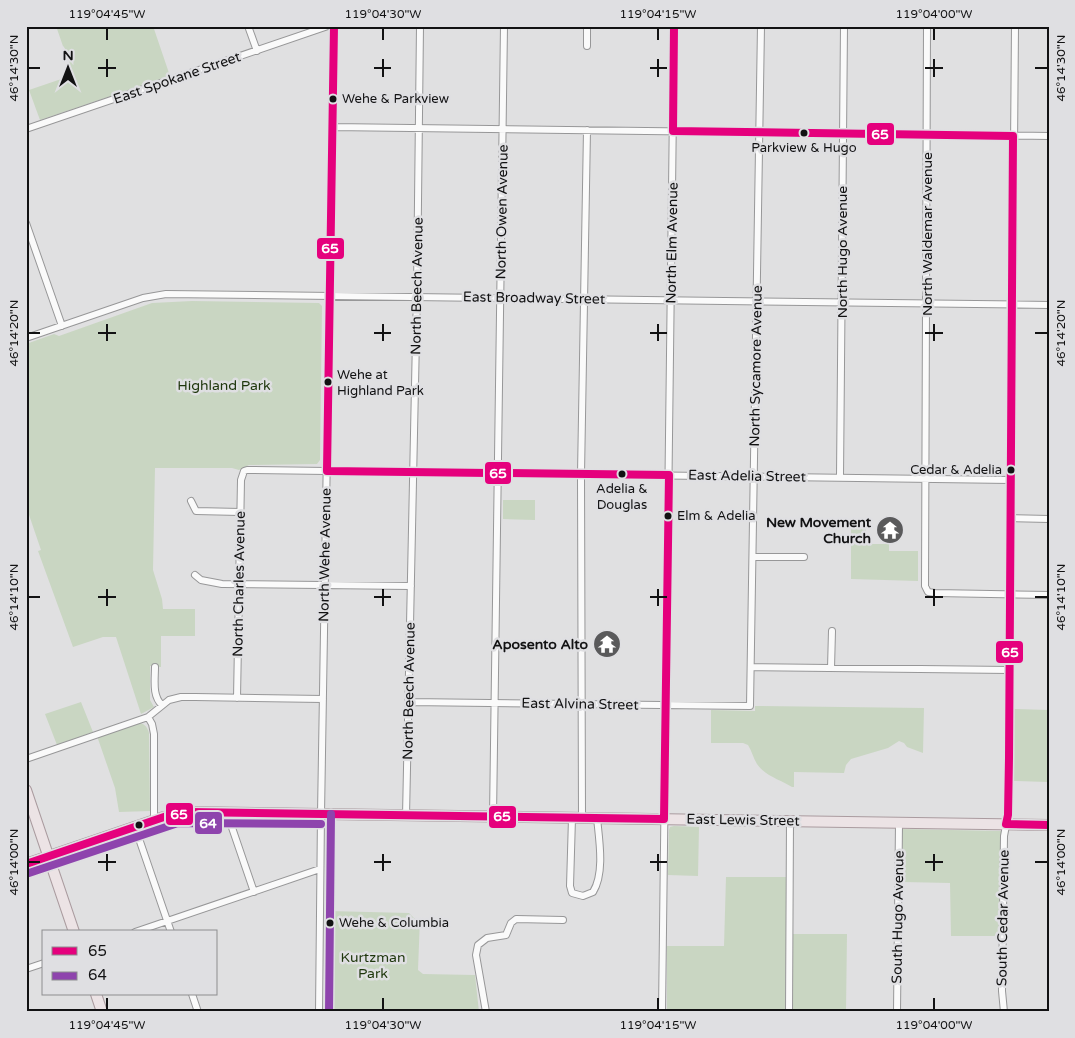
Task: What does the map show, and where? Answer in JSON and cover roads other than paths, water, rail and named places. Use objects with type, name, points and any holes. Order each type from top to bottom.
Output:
[{"type":"main road","points":[[26,790],[73,930]]},
{"type":"main road","name":"East Lewis Street","points":[[26,864],[154,820],[181,813],[1049,825]]},
{"type":"main road","points":[[97,996],[102,1012]]},
{"type":"street","points":[[248,26],[257,51]]},
{"type":"street","name":"East Spokane Street","points":[[26,129],[328,26]]},
{"type":"street","name":"North Wehe Avenue","points":[[319,1012],[334,26]]},
{"type":"street","name":"North Beech Avenue","points":[[406,816],[420,128],[420,26]]},
{"type":"street","name":"North Owen Avenue","points":[[493,817],[504,26]]},
{"type":"street","points":[[587,26],[587,46]]},
{"type":"street","name":"North Elm Avenue","points":[[662,1012],[674,26]]},
{"type":"street","name":"North Sycamore Avenue","points":[[750,706],[754,557],[761,26]]},
{"type":"street","name":"North Hugo Avenue","points":[[840,477],[844,26]]},
{"type":"street","name":"North Waldemar Avenue","points":[[927,26],[925,586],[928,592],[935,594],[1010,594]]},
{"type":"street","name":"South Cedar Avenue","points":[[1004,1012],[1002,968],[1004,836],[1008,815],[1015,26]]},
{"type":"street","points":[[332,127],[1049,136]]},
{"type":"street","points":[[588,130],[581,474],[581,704],[577,818],[570,886],[572,893],[583,896],[594,892],[597,884],[601,852],[597,818]]},
{"type":"street","points":[[26,223],[62,326]]},
{"type":"street","name":"East Broadway Street","points":[[26,338],[143,298],[160,294],[1049,305]]},
{"type":"street","name":"East Adelia Street","points":[[244,471],[252,469],[1011,480]]},
{"type":"street","name":"North Charles Avenue","points":[[237,698],[240,480],[244,471]]},
{"type":"street","points":[[190,501],[196,511],[240,512]]},
{"type":"street","points":[[1011,518],[1049,518]]},
{"type":"street","points":[[754,557],[804,557]]},
{"type":"street","points":[[195,575],[201,580],[210,582],[238,584],[411,586]]},
{"type":"street","points":[[1010,594],[1049,595]]},
{"type":"street","points":[[831,668],[832,631]]},
{"type":"street","points":[[154,667],[155,694],[158,702],[162,705]]},
{"type":"street","points":[[751,667],[1010,670]]},
{"type":"street","points":[[26,759],[148,717],[169,700],[181,697],[323,699]]},
{"type":"street","name":"East Alvina Street","points":[[409,702],[750,706]]},
{"type":"street","points":[[148,717],[154,734],[154,820]]},
{"type":"street","points":[[227,813],[254,892]]},
{"type":"street","points":[[789,1012],[790,821]]},
{"type":"street","name":"South Hugo Avenue","points":[[897,1012],[899,822]]},
{"type":"street","points":[[134,827],[170,930]]},
{"type":"street","points":[[141,930],[320,869]]},
{"type":"street","points":[[486,1012],[476,955],[478,945],[487,938],[506,935],[511,924],[516,919],[563,920]]},
{"type":"street","points":[[26,968],[42,964]]},
{"type":"street","points":[[193,996],[198,1012]]},
{"type":"place","name":"Wehe & Parkview","points":[[333,99]]},
{"type":"place","name":"Parkview & Hugo","points":[[804,133]]},
{"type":"place","name":"Wehe at Highland Park","points":[[328,382]]},
{"type":"place","name":"Cedar & Adelia","points":[[1011,470]]},
{"type":"place","name":"Adelia & Douglas","points":[[622,474]]},
{"type":"place","name":"Elm & Adelia","points":[[668,516]]},
{"type":"place","name":"New Movement Church","points":[[890,530]]},
{"type":"place","name":"Aposento Alto","points":[[607,644]]},
{"type":"place","name":"Wehe & Columbia","points":[[330,923]]},
{"type":"park label","name":"Highland Park","points":[[224,385]]},
{"type":"park label","name":"Kurtzman Park","points":[[373,966]]}]
